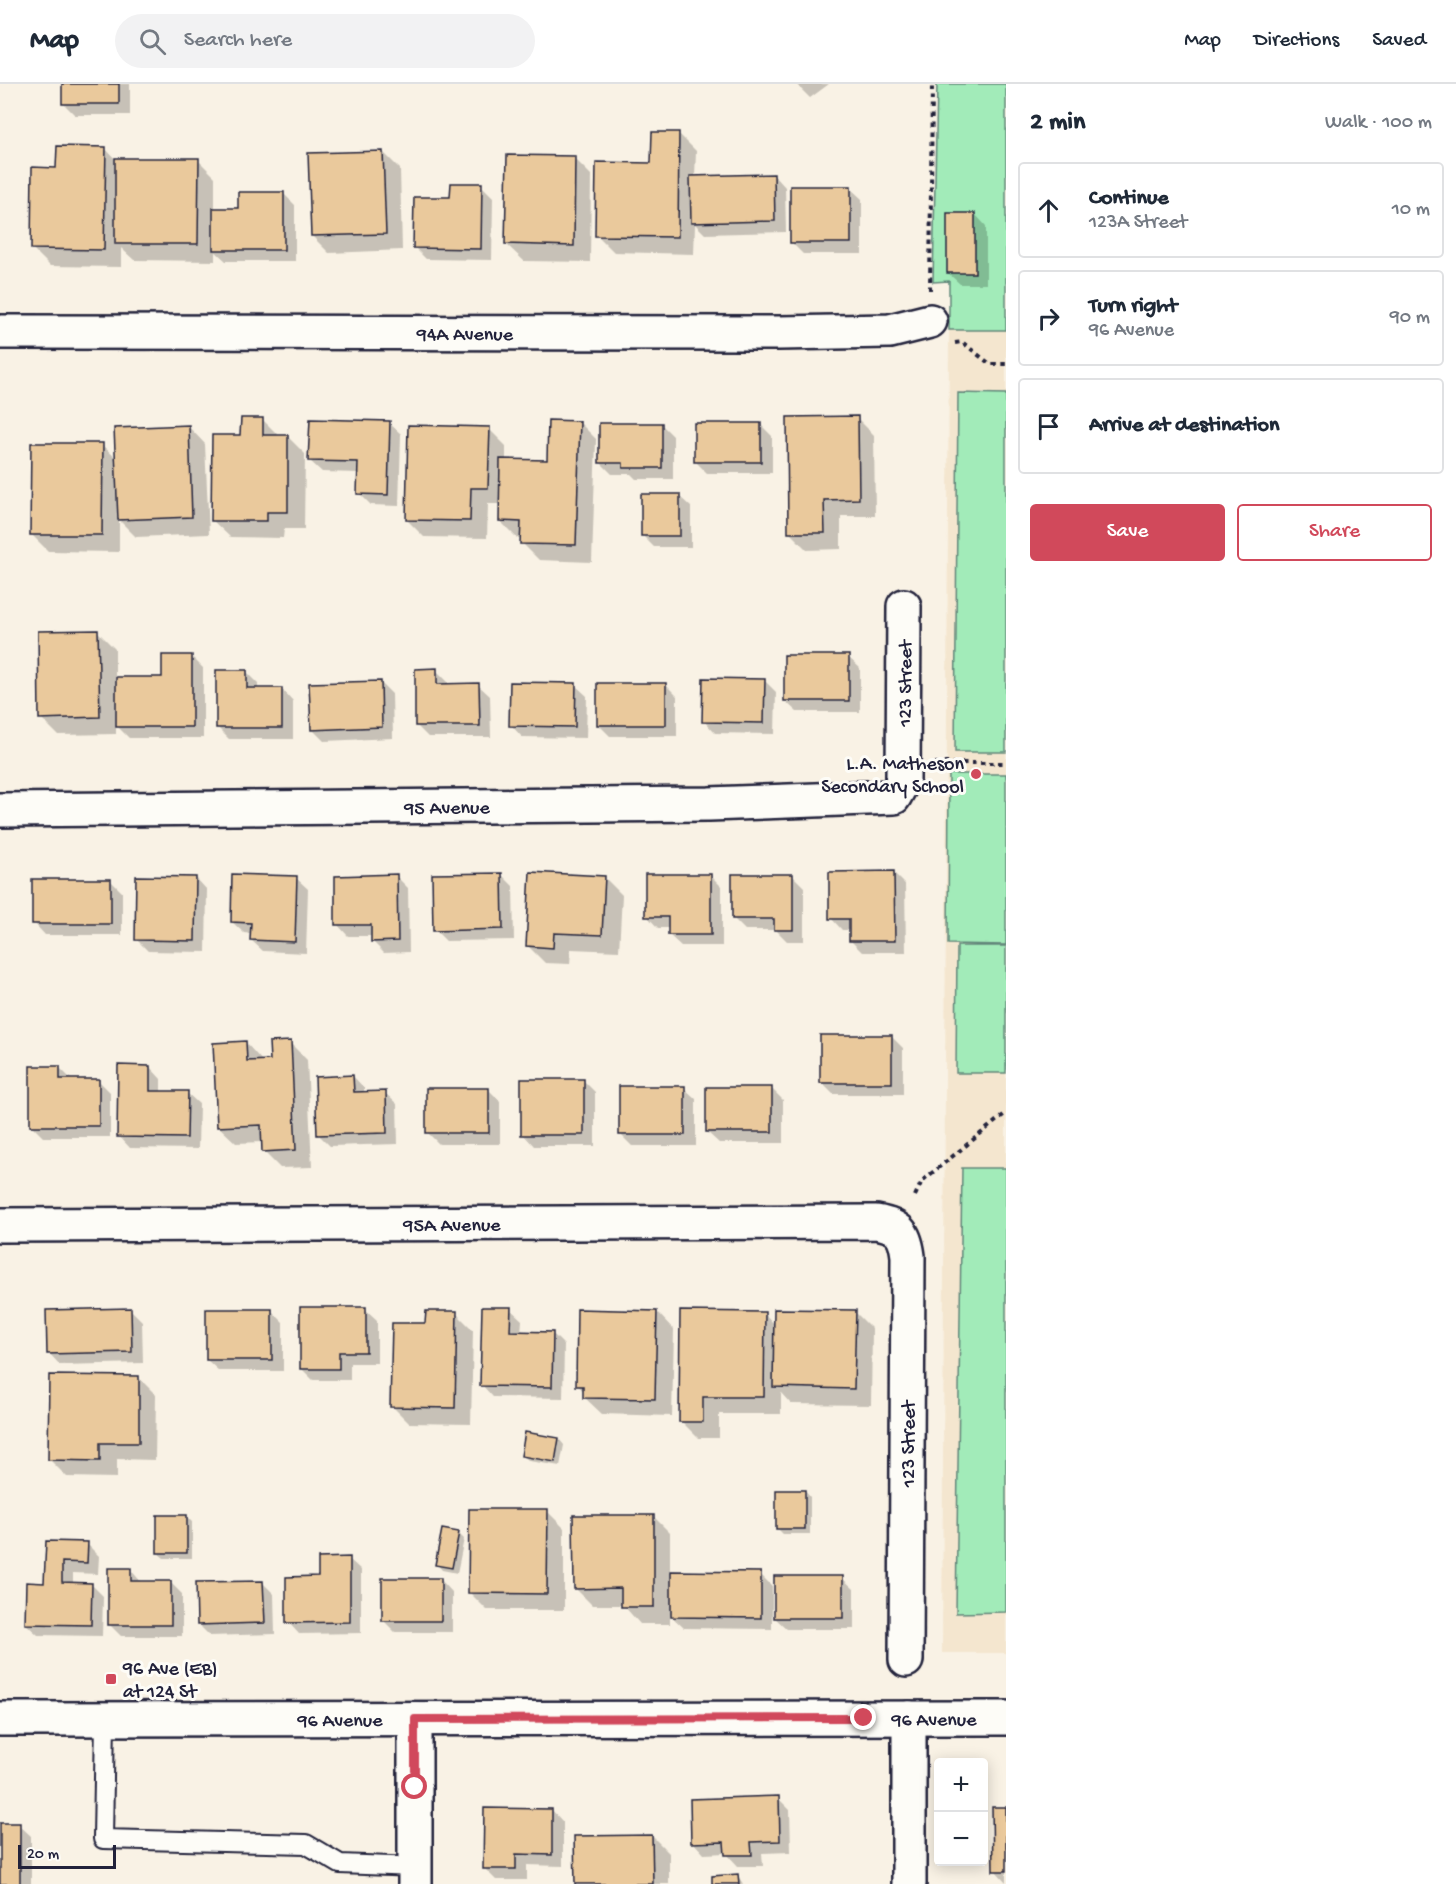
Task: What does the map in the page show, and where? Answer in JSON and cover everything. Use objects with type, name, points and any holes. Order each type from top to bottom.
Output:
[{"type":"street","name":"94A Avenue","points":[[0,332],[767,333],[890,331],[930,308]]},
{"type":"street","name":"123 Street","points":[[894,797],[903,781],[904,606]]},
{"type":"street","name":"95 Avenue","points":[[0,810],[709,804],[894,797]]},
{"type":"street","name":"95A Avenue","points":[[0,1225],[876,1221],[889,1224],[899,1231]]},
{"type":"street","name":"123 Street","points":[[899,1231],[906,1239],[908,1256],[906,1660]]},
{"type":"street","points":[[909,1718],[909,1884]]},
{"type":"street","name":"96 Avenue","points":[[0,1719],[1006,1718]]},
{"type":"street","points":[[415,1719],[415,1876]]},
{"type":"lane","points":[[105,1719],[103,1839],[306,1844],[340,1864],[415,1876]]},
{"type":"path","points":[[930,308],[932,84]]},
{"type":"path","points":[[953,344],[962,342],[990,364],[1006,364]]},
{"type":"path","points":[[928,763],[1006,763]]},
{"type":"path","points":[[915,1196],[921,1181],[1006,1113]]},
{"type":"shaded area","name":"L.A. Matheson Secondary School","points":[[949,330],[1006,330],[1006,1653],[942,1653]]},
{"type":"green space","points":[[937,84],[1006,84],[1006,330],[949,330],[949,281],[933,282]]},
{"type":"green space","points":[[958,393],[1006,394],[1006,752],[955,752]]},
{"type":"green space","points":[[949,774],[1006,774],[1006,945],[948,944]]},
{"type":"green space","points":[[957,946],[1006,946],[1006,1073],[956,1073]]},
{"type":"green space","points":[[962,1168],[1006,1168],[1006,1612],[956,1613]]},
{"type":"building","points":[[62,84],[119,84],[119,104],[62,104]]},
{"type":"building","points":[[652,132],[679,132],[678,237],[595,236],[596,162],[651,163]]},
{"type":"building","points":[[57,146],[106,147],[104,250],[31,249],[32,167],[56,168]]},
{"type":"building","points":[[383,151],[386,234],[311,236],[308,153]]},
{"type":"building","points":[[507,155],[575,156],[574,246],[505,244]]},
{"type":"building","points":[[115,158],[199,158],[198,244],[115,244]]},
{"type":"building","points":[[774,174],[775,221],[691,223],[690,176]]},
{"type":"building","points":[[451,183],[482,183],[481,249],[413,248],[414,197],[450,197]]},
{"type":"building","points":[[790,186],[851,186],[851,243],[790,243]]},
{"type":"building","points":[[238,192],[284,192],[284,250],[213,250],[213,208],[238,208]]},
{"type":"building","points":[[947,213],[975,213],[975,273],[947,273]]},
{"type":"building","points":[[858,416],[859,499],[824,500],[825,533],[788,533],[787,417]]},
{"type":"building","points":[[241,418],[263,418],[263,435],[288,435],[288,512],[267,512],[267,521],[211,521],[212,435],[240,435]]},
{"type":"building","points":[[310,419],[390,421],[388,495],[357,494],[358,462],[308,461]]},
{"type":"building","points":[[548,420],[580,421],[576,545],[520,544],[521,522],[499,521],[500,459],[547,460]]},
{"type":"building","points":[[599,423],[662,423],[662,468],[623,468],[623,463],[599,463]]},
{"type":"building","points":[[694,423],[761,423],[761,462],[694,462]]},
{"type":"building","points":[[189,425],[192,517],[118,520],[114,428]]},
{"type":"building","points":[[408,425],[490,427],[488,488],[471,488],[470,521],[406,520]]},
{"type":"building","points":[[31,443],[103,443],[102,535],[30,535]]},
{"type":"building","points":[[641,494],[680,494],[680,536],[641,536]]},
{"type":"building","points":[[98,630],[100,717],[39,719],[38,631]]},
{"type":"building","points":[[162,655],[192,655],[192,727],[116,727],[116,677],[162,677]]},
{"type":"building","points":[[784,655],[849,655],[849,701],[784,701]]},
{"type":"building","points":[[437,668],[437,684],[479,683],[480,726],[415,726],[415,669]]},
{"type":"building","points":[[216,670],[247,670],[247,688],[282,688],[282,728],[216,728]]},
{"type":"building","points":[[703,678],[765,679],[764,723],[702,722]]},
{"type":"building","points":[[381,681],[382,727],[311,730],[309,683]]},
{"type":"building","points":[[510,682],[576,683],[575,727],[509,726]]},
{"type":"building","points":[[597,683],[666,683],[666,725],[597,725]]},
{"type":"building","points":[[894,871],[895,941],[849,941],[849,919],[829,919],[829,872]]},
{"type":"building","points":[[530,872],[605,876],[602,935],[554,933],[553,948],[526,946]]},
{"type":"building","points":[[502,873],[503,929],[433,931],[432,874]]},
{"type":"building","points":[[232,874],[297,876],[295,942],[250,940],[251,923],[231,922]]},
{"type":"building","points":[[397,874],[398,941],[371,942],[371,925],[335,925],[335,876]]},
{"type":"building","points":[[645,874],[711,874],[711,935],[668,935],[668,917],[645,917]]},
{"type":"building","points":[[732,874],[793,874],[793,930],[774,930],[774,919],[732,919]]},
{"type":"building","points":[[136,876],[196,877],[195,941],[135,940]]},
{"type":"building","points":[[32,879],[111,879],[111,924],[32,924]]},
{"type":"building","points":[[820,1035],[892,1035],[892,1083],[820,1083]]},
{"type":"building","points":[[246,1041],[247,1061],[270,1060],[269,1042],[291,1041],[296,1150],[262,1152],[261,1125],[217,1127],[213,1043]]},
{"type":"building","points":[[118,1065],[150,1066],[150,1091],[188,1091],[187,1138],[117,1137]]},
{"type":"building","points":[[30,1066],[60,1066],[60,1079],[99,1079],[99,1126],[30,1126]]},
{"type":"building","points":[[353,1075],[354,1092],[386,1091],[387,1133],[317,1135],[315,1077]]},
{"type":"building","points":[[521,1079],[584,1079],[584,1135],[521,1135]]},
{"type":"building","points":[[619,1086],[685,1086],[685,1135],[619,1135]]},
{"type":"building","points":[[706,1087],[772,1087],[772,1132],[706,1132]]},
{"type":"building","points":[[426,1088],[489,1088],[489,1133],[426,1133]]},
{"type":"building","points":[[300,1307],[366,1307],[366,1352],[339,1352],[339,1369],[300,1369]]},
{"type":"building","points":[[482,1307],[511,1307],[510,1331],[553,1332],[552,1387],[480,1386]]},
{"type":"building","points":[[131,1308],[132,1352],[47,1354],[46,1310]]},
{"type":"building","points":[[206,1309],[272,1309],[272,1360],[206,1360]]},
{"type":"building","points":[[577,1309],[657,1311],[655,1399],[583,1398],[583,1386],[576,1386]]},
{"type":"building","points":[[774,1309],[856,1310],[854,1389],[773,1387]]},
{"type":"building","points":[[426,1311],[457,1311],[455,1408],[390,1407],[392,1323],[425,1323]]},
{"type":"building","points":[[680,1311],[765,1312],[764,1397],[703,1397],[703,1422],[679,1422]]},
{"type":"building","points":[[49,1375],[139,1376],[139,1443],[100,1443],[100,1461],[48,1460]]},
{"type":"building","points":[[525,1432],[559,1438],[555,1462],[521,1456]]},
{"type":"building","points":[[776,1490],[805,1490],[805,1529],[776,1529]]},
{"type":"building","points":[[469,1509],[548,1509],[547,1594],[468,1593]]},
{"type":"building","points":[[157,1515],[187,1515],[187,1553],[157,1553]]},
{"type":"building","points":[[573,1515],[654,1515],[654,1607],[621,1607],[621,1588],[574,1589]]},
{"type":"building","points":[[442,1529],[459,1532],[452,1568],[435,1565]]},
{"type":"building","points":[[46,1541],[88,1542],[87,1563],[62,1562],[62,1582],[92,1583],[91,1625],[25,1624],[26,1582],[44,1583]]},
{"type":"building","points":[[350,1557],[350,1622],[286,1623],[286,1577],[318,1576],[318,1558]]},
{"type":"building","points":[[108,1568],[131,1568],[131,1581],[171,1581],[171,1625],[108,1625]]},
{"type":"building","points":[[671,1571],[761,1572],[761,1618],[671,1617]]},
{"type":"building","points":[[774,1576],[843,1576],[843,1618],[774,1618]]},
{"type":"building","points":[[382,1578],[441,1578],[441,1621],[382,1621]]},
{"type":"building","points":[[263,1581],[265,1623],[197,1625],[196,1582]]},
{"type":"building","points":[[779,1796],[780,1841],[751,1842],[752,1855],[725,1855],[724,1842],[691,1843],[690,1799]]},
{"type":"building","points":[[992,1807],[1006,1807],[1006,1871],[993,1871]]},
{"type":"building","points":[[484,1808],[552,1809],[552,1855],[516,1854],[516,1869],[483,1869]]},
{"type":"building","points":[[0,1823],[20,1823],[20,1884],[0,1884]]},
{"type":"building","points":[[652,1835],[653,1884],[575,1884],[574,1836]]},
{"type":"building","points":[[738,1874],[739,1884],[712,1884],[712,1876]]},
{"type":"place","name":"L.A. Matheson Secondary School","points":[[976,774]]},
{"type":"place","name":"96 Ave (EB) at 124 St","points":[[111,1679]]},
{"type":"route","points":[[415,1787],[415,1719],[864,1718]]}]
